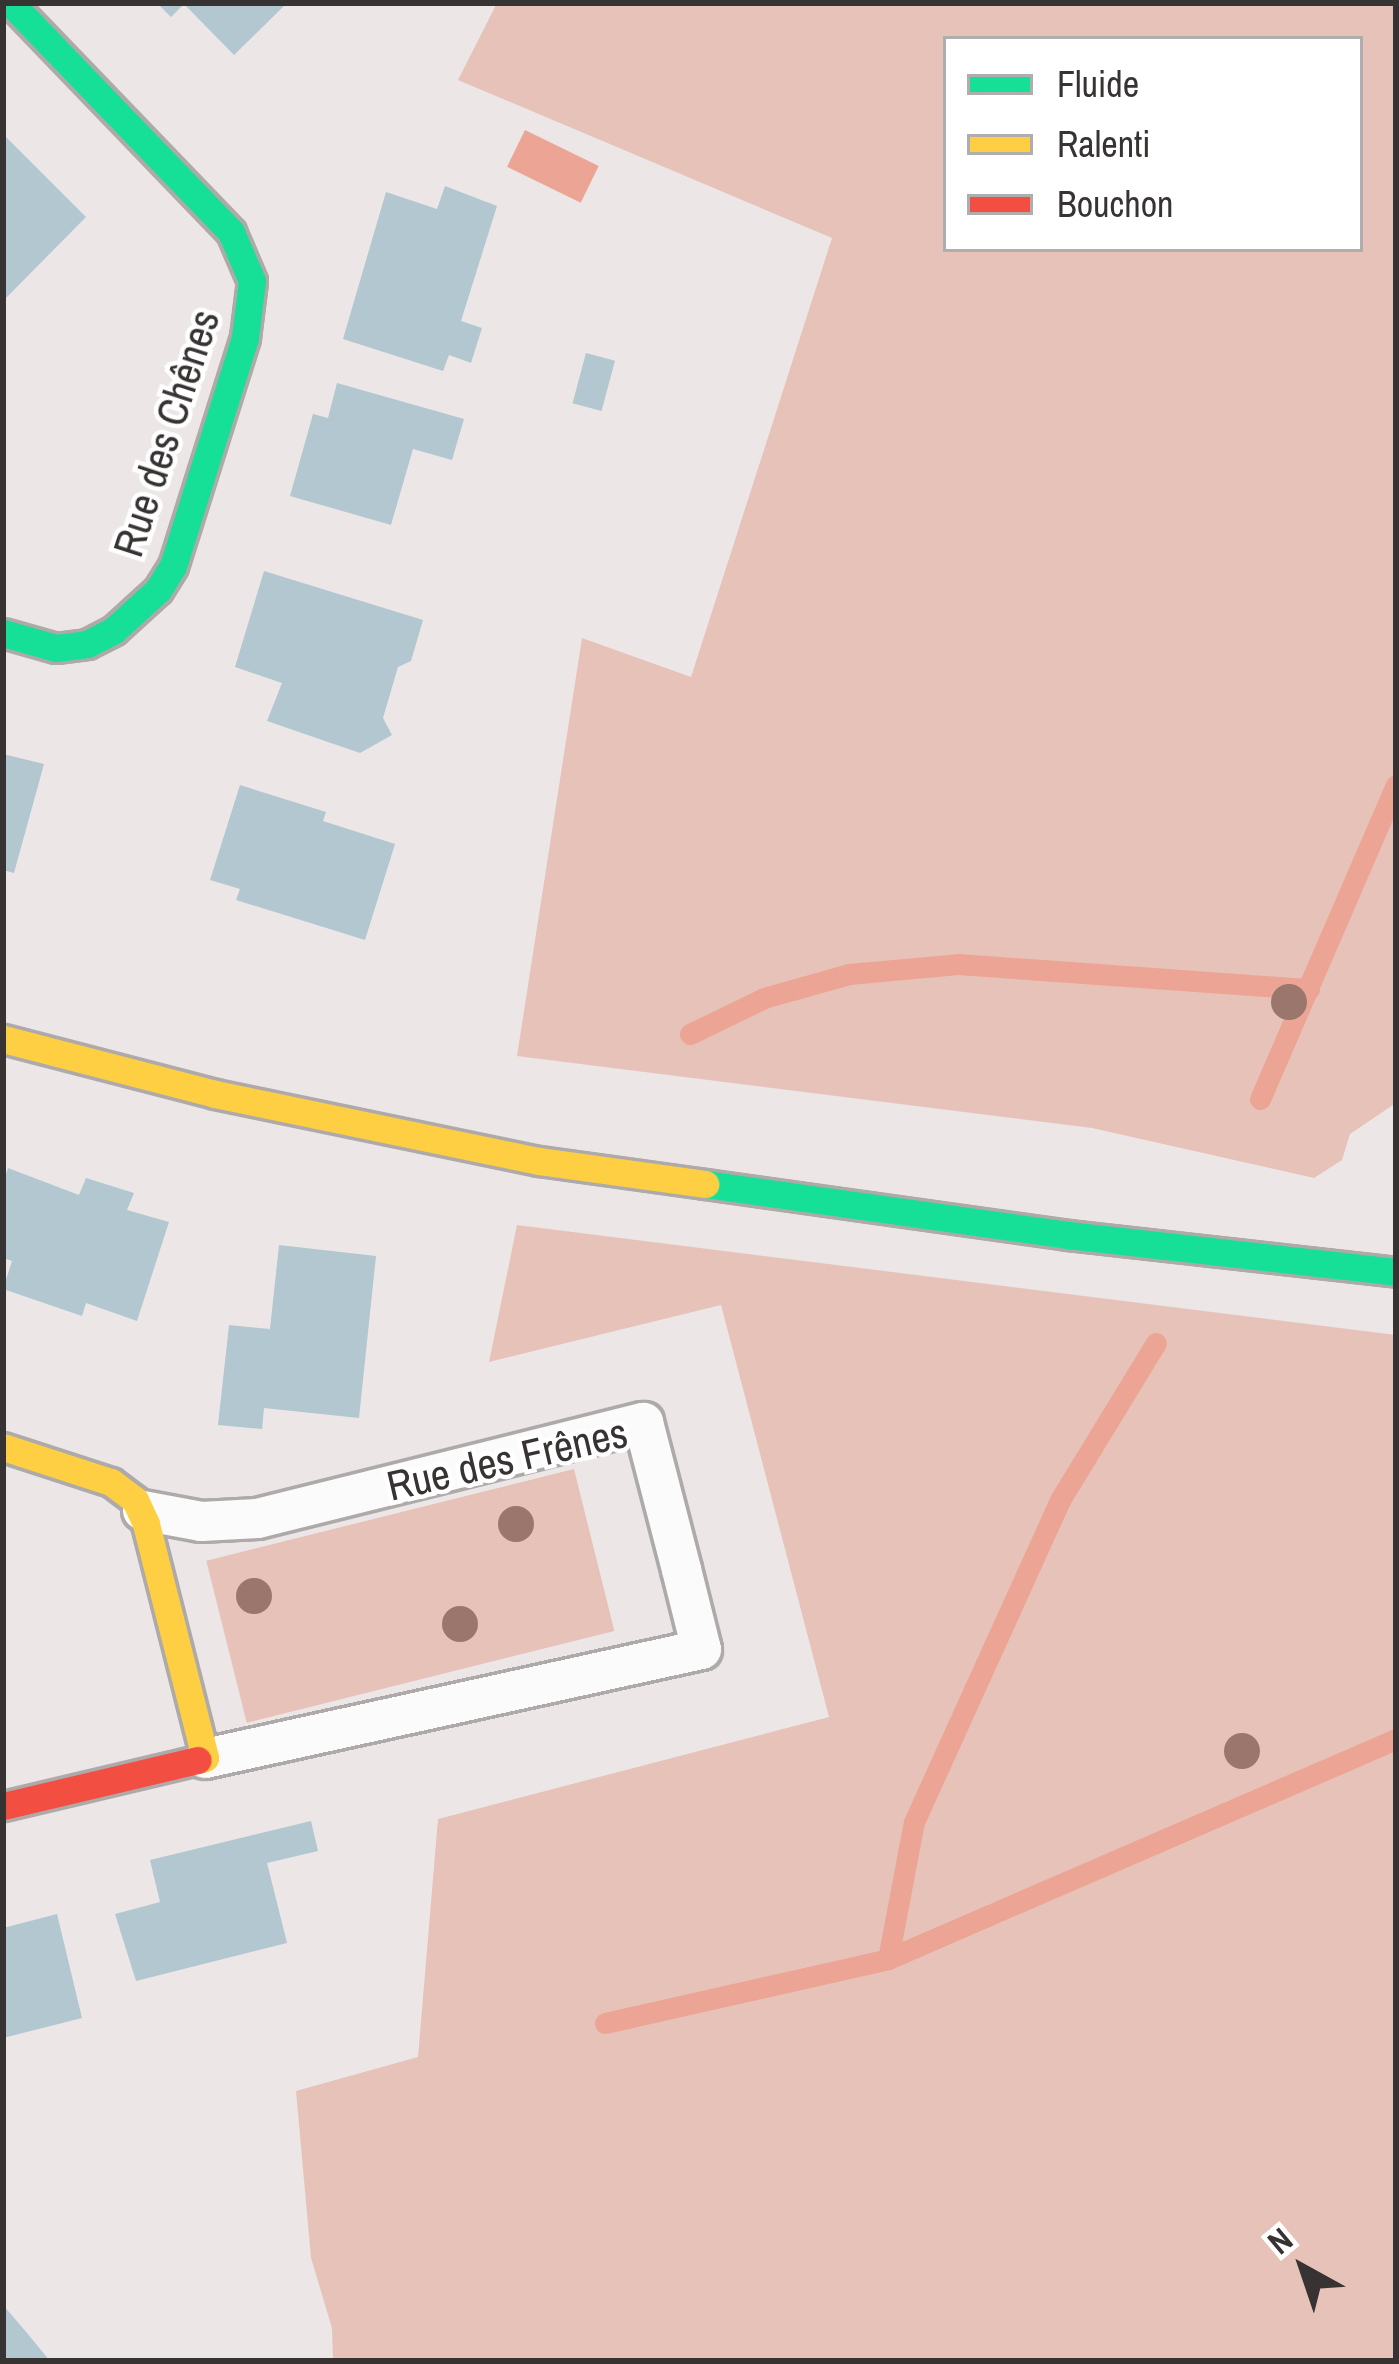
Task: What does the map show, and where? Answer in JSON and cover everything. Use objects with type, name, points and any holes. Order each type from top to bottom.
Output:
[{"type":"street","name":"Rue des Chênes","points":[[3,633],[56,648],[87,644],[114,630],[158,590],[173,566],[245,337],[252,281],[231,232],[10,3]]},
{"type":"street","points":[[3,1039],[215,1094],[539,1161],[1068,1234],[1396,1272]]},
{"type":"street","name":"Rue des Frênes","points":[[3,1447],[111,1482],[142,1510]]},
{"type":"street","points":[[142,1510],[206,1758]]},
{"type":"street","name":"Rue des Frênes","points":[[3,1806],[206,1758]]},
{"type":"lane","name":"Rue des Frênes","points":[[142,1510],[201,1521],[257,1518],[643,1422],[681,1569],[701,1649],[206,1758]]},
{"type":"shaded area","points":[[497,3],[1396,3],[1396,1103],[1350,1134],[1342,1160],[1314,1178],[1092,1128],[517,1056],[582,638],[691,677],[832,238],[458,80]]},
{"type":"shaded area","points":[[525,130],[599,166],[581,203],[507,167]]},
{"type":"shaded area","points":[[517,1225],[1396,1335],[1395,2361],[333,2361],[332,2328],[311,2258],[296,2091],[418,2057],[438,1819],[829,1717],[721,1305],[489,1362]]},
{"type":"shaded area","points":[[574,1469],[614,1631],[247,1723],[206,1561]]},
{"type":"building","points":[[157,3],[287,3],[234,55],[184,4],[171,17]]},
{"type":"building","points":[[3,134],[86,217],[3,301]]},
{"type":"building","points":[[445,186],[497,206],[461,321],[482,328],[471,363],[449,355],[443,371],[343,339],[386,192],[437,209]]},
{"type":"building","points":[[586,353],[615,361],[602,411],[573,403]]},
{"type":"building","points":[[337,383],[464,419],[452,460],[413,449],[391,525],[290,496],[313,414],[328,418]]},
{"type":"building","points":[[264,571],[423,620],[411,661],[398,667],[383,718],[392,735],[360,753],[267,721],[282,683],[235,667]]},
{"type":"building","points":[[3,754],[44,764],[14,873],[3,870]]},
{"type":"building","points":[[240,785],[326,812],[323,821],[395,844],[365,940],[236,900],[240,889],[210,880]]},
{"type":"building","points":[[8,1168],[79,1195],[86,1178],[134,1193],[127,1210],[169,1222],[137,1321],[86,1303],[82,1316],[3,1289],[12,1261],[3,1258],[3,1184]]},
{"type":"building","points":[[279,1245],[376,1256],[359,1418],[264,1408],[262,1429],[218,1425],[229,1325],[270,1329]]},
{"type":"building","points":[[311,1821],[318,1851],[267,1863],[287,1943],[136,1981],[115,1914],[160,1902],[150,1860]]},
{"type":"building","points":[[57,1914],[82,2018],[3,2038],[3,1928]]},
{"type":"building","points":[[3,2305],[27,2333],[50,2361],[3,2361]]},
{"type":"waterway","points":[[1260,1099],[1396,785]]},
{"type":"waterway","points":[[690,1034],[764,998],[849,974],[958,964],[1309,989]]},
{"type":"waterway","points":[[888,1959],[914,1822],[1060,1500],[1156,1343]]},
{"type":"waterway","points":[[605,2023],[888,1959],[1396,1739]]},
{"type":"traffic: fast","points":[[3,633],[56,648],[87,644],[114,630],[158,590],[173,566],[245,337],[252,281],[231,232],[11,3]]},
{"type":"traffic: fast","points":[[705,1184],[1068,1235],[1396,1272]]},
{"type":"traffic: slow","points":[[3,1039],[215,1094],[539,1161],[705,1184]]},
{"type":"traffic: slow","points":[[3,1447],[111,1482],[135,1500],[146,1524],[205,1758],[198,1760]]},
{"type":"traffic: jam","points":[[3,1806],[198,1760]]}]
